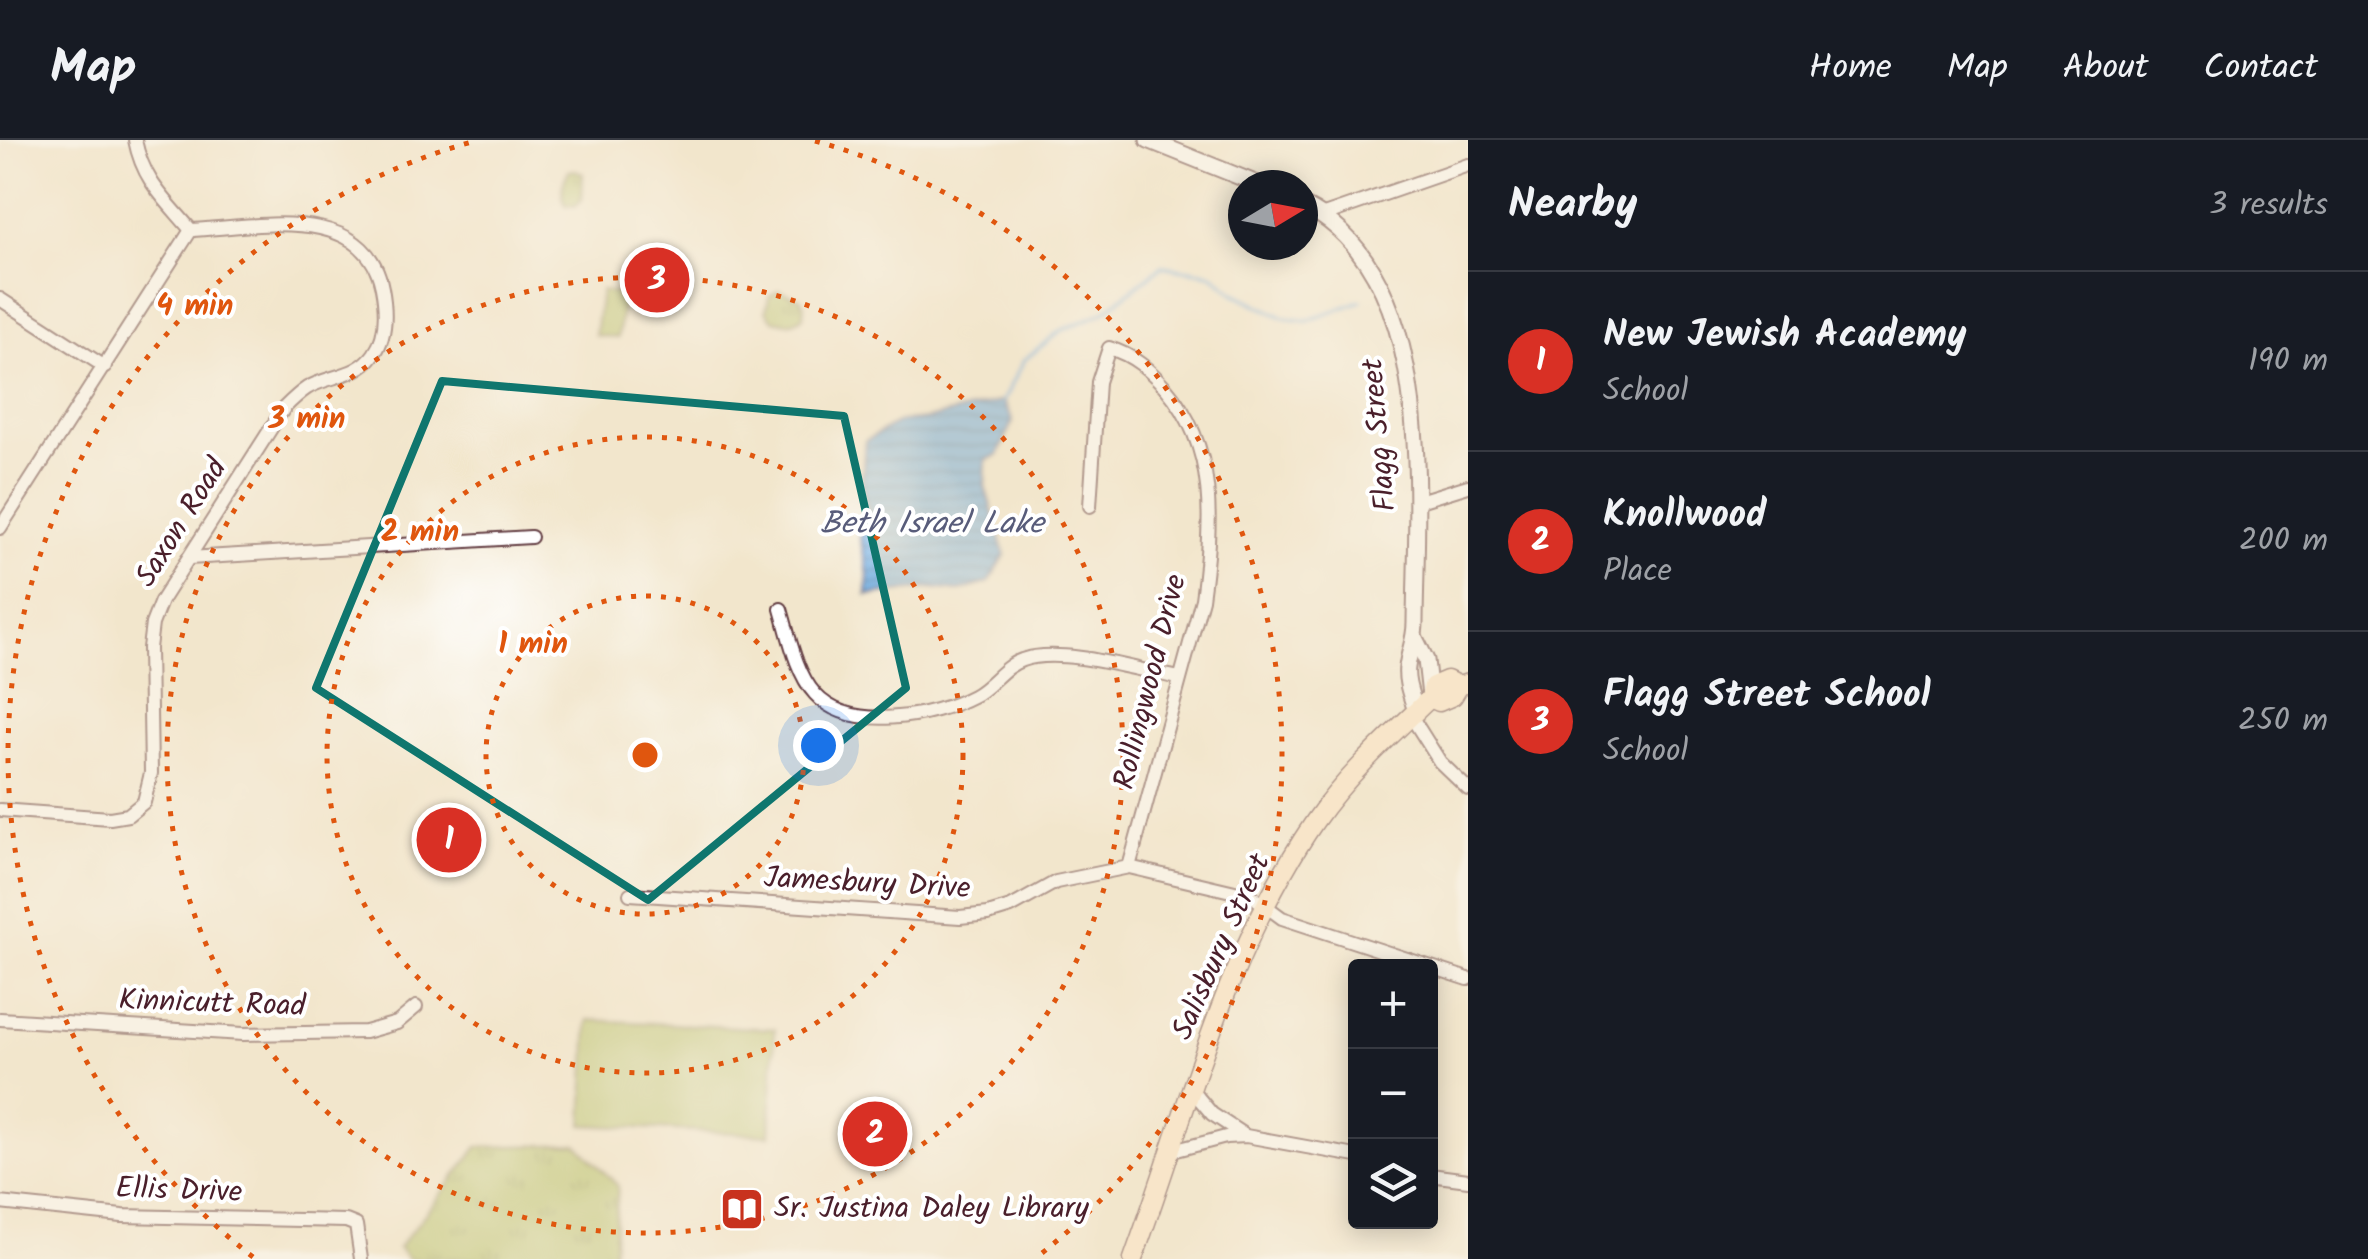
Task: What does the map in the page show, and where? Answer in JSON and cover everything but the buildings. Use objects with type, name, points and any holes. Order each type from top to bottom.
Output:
[{"type":"main road","name":"Salisbury Street","points":[[1133,1259],[1213,1027],[1267,906],[1317,819],[1355,772],[1430,698],[1433,686],[1448,680],[1464,684]]},
{"type":"street","points":[[0,528],[192,230],[148,178],[140,164],[135,140]]},
{"type":"street","points":[[1157,141],[1228,171]]},
{"type":"street","points":[[1322,216],[1468,165]]},
{"type":"street","name":"Flagg Street","points":[[1318,214],[1346,235],[1363,255],[1390,305],[1407,382],[1416,502],[1415,638],[1407,679],[1414,714]]},
{"type":"street","name":"Saxon Road","points":[[0,810],[110,818],[128,814],[144,802],[151,773],[149,648],[160,601],[284,408],[308,388],[366,364],[378,348],[384,296],[377,269],[362,249],[343,234],[307,225],[192,230]]},
{"type":"street","points":[[0,299],[105,367]]},
{"type":"street","name":"Rollingwood Drive","points":[[1090,506],[1098,382],[1109,348],[1136,361],[1177,400],[1203,456],[1208,488],[1208,557],[1202,599],[1129,867]]},
{"type":"street","points":[[1416,502],[1468,486]]},
{"type":"street","points":[[189,558],[531,537]]},
{"type":"street","points":[[781,609],[809,686],[825,704],[858,714],[899,718],[941,710],[986,690],[1021,660],[1045,657],[1180,678]]},
{"type":"street","name":"Flagg Street","points":[[1415,638],[1426,660],[1430,698]]},
{"type":"street","points":[[1414,714],[1440,762],[1468,788]]},
{"type":"street","name":"Jamesbury Drive","points":[[630,894],[960,917],[1011,907],[1056,882],[1129,867],[1252,896],[1282,918],[1467,979]]},
{"type":"street","name":"Kinnicutt Road","points":[[0,1019],[243,1034],[366,1032],[397,1023],[416,1007]]},
{"type":"street","points":[[1191,1089],[1212,1114],[1246,1136]]},
{"type":"street","points":[[1170,1152],[1226,1137],[1246,1136],[1348,1155]]},
{"type":"street","points":[[1438,1176],[1468,1180]]},
{"type":"street","name":"Ellis Drive","points":[[0,1203],[122,1216],[329,1218],[356,1225],[361,1259]]},
{"type":"highlighted area","points":[[442,381],[844,416],[906,688],[648,900],[316,688]]},
{"type":"green space","points":[[569,171],[583,174],[582,199],[576,206],[566,205],[563,184]]},
{"type":"green space","points":[[779,290],[800,298],[803,316],[789,322],[773,320],[766,311],[769,296]]},
{"type":"green space","points":[[601,291],[624,294],[618,338],[595,335]]},
{"type":"green space","points":[[588,1020],[775,1029],[770,1135],[583,1125]]},
{"type":"green space","points":[[577,1144],[618,1186],[613,1259],[408,1259],[398,1248],[478,1147]]},
{"type":"water","name":"Beth Israel Lake","points":[[1003,401],[1013,421],[998,455],[986,460],[985,486],[1005,555],[988,583],[959,591],[931,588],[867,595],[868,574],[860,536],[869,517],[862,484],[865,441],[898,422]]},
{"type":"waterway","points":[[1003,401],[1024,360],[1060,331],[1104,312],[1162,266],[1212,274],[1234,293],[1284,318],[1307,321],[1361,301]]},
{"type":"place","name":"Flagg Street School","points":[[657,280]]},
{"type":"place","name":"New Jewish Academy","points":[[449,840]]},
{"type":"place","name":"Knollwood","points":[[875,1134]]},
{"type":"place","name":"Sr. Justina Daley Library","points":[[742,1209]]}]
